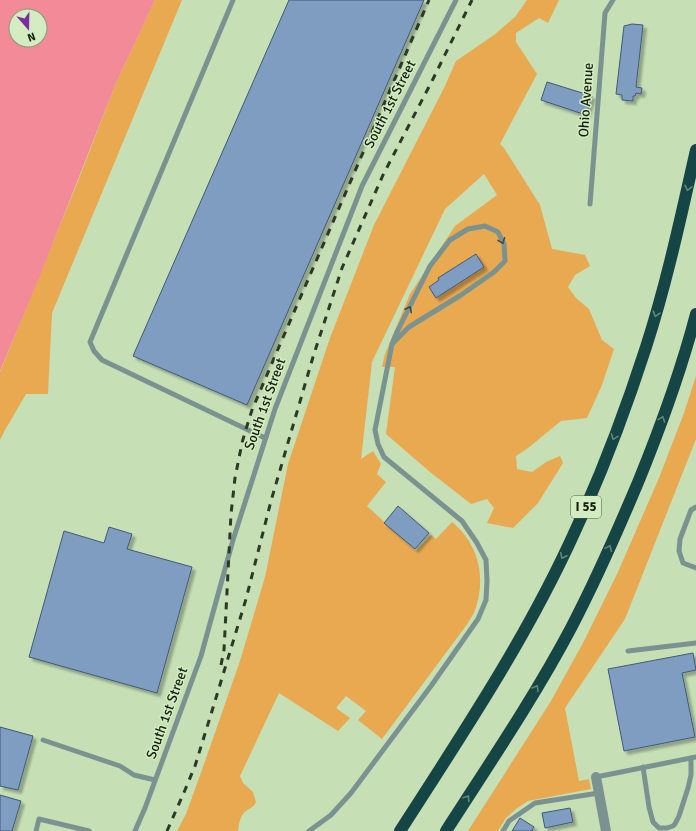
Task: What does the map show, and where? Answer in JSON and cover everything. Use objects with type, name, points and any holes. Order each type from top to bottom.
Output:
[{"type":"highway","name":"I 55","points":[[400,831],[515,649],[576,530],[612,443],[646,346],[669,267],[696,150]]},
{"type":"highway","name":"I 55","points":[[446,831],[507,737],[571,628],[627,508],[652,446],[675,382],[696,314]]},
{"type":"street","points":[[596,777],[606,831]]},
{"type":"lane","points":[[232,0],[90,342],[94,351],[102,360],[265,438]]},
{"type":"lane","name":"South 1st Street","points":[[135,831],[156,780],[201,656],[233,540],[275,409],[362,186],[456,0]]},
{"type":"lane","name":"Ohio Avenue","points":[[590,204],[605,13],[613,0]]},
{"type":"lane","points":[[309,831],[331,815],[351,793],[431,686],[474,625],[486,600],[488,581],[486,560],[474,537],[462,521],[384,457],[378,444],[375,430],[392,344],[430,266],[450,240],[468,229],[485,226],[498,232],[504,244],[505,261],[494,272],[461,295],[409,327],[392,344]]},
{"type":"lane","points":[[696,507],[691,510],[680,539],[679,551],[683,563],[696,568]]},
{"type":"lane","points":[[628,651],[696,643]]},
{"type":"lane","points":[[43,740],[120,766],[134,775],[156,780]]},
{"type":"lane","points":[[596,777],[643,767],[693,758],[688,788],[679,816],[673,826],[659,828],[653,822],[649,807],[643,767]]},
{"type":"lane","points":[[502,831],[510,821],[535,803],[599,793]]},
{"type":"lane","points":[[36,831],[39,819],[89,831]]},
{"type":"shaded area","points":[[0,0],[155,0],[116,83],[41,273],[0,371]]},
{"type":"shaded area","points":[[155,0],[182,0],[52,313],[48,394],[26,394],[0,440],[0,372],[78,181],[116,83]]},
{"type":"shaded area","points":[[527,0],[559,0],[548,23],[539,18],[516,33],[516,42],[537,74],[500,144],[540,205],[552,249],[585,255],[590,266],[575,275],[568,287],[576,298],[589,309],[602,340],[614,349],[602,385],[587,418],[561,421],[516,456],[517,469],[532,472],[546,462],[560,456],[563,463],[538,503],[513,528],[487,523],[494,508],[487,499],[471,504],[430,472],[386,434],[395,367],[382,367],[385,354],[410,294],[455,226],[497,195],[484,174],[445,209],[372,362],[361,459],[373,451],[381,464],[377,474],[386,482],[367,506],[416,551],[431,535],[436,539],[452,522],[466,537],[477,559],[480,576],[478,602],[474,613],[382,739],[358,720],[366,711],[346,696],[336,708],[350,718],[338,731],[279,693],[240,776],[243,783],[253,792],[256,802],[242,815],[238,831],[177,831],[186,814],[240,661],[265,577],[288,464],[330,338],[374,225],[444,88],[456,61],[494,35],[515,17]]},
{"type":"shaded area","points":[[696,376],[696,439],[625,619],[565,708],[579,781],[589,779],[591,789],[528,801],[506,818],[498,831],[468,831],[551,701],[584,641],[618,572],[659,478],[684,413]]},
{"type":"building","points":[[289,0],[424,0],[247,405],[133,356]]},
{"type":"building","points":[[632,24],[643,25],[636,87],[642,88],[641,94],[636,93],[635,96],[633,96],[633,101],[622,100],[622,95],[616,94],[624,26]]},
{"type":"building","points":[[547,82],[592,96],[586,115],[541,100]]},
{"type":"building","points":[[476,254],[484,267],[436,298],[429,287],[439,280],[438,278]]},
{"type":"building","points":[[398,506],[429,533],[415,549],[384,523]]},
{"type":"building","points":[[109,527],[132,534],[127,549],[192,567],[157,693],[29,657],[64,531],[104,543]]},
{"type":"building","points":[[693,653],[696,670],[682,673],[695,737],[624,751],[608,669]]},
{"type":"building","points":[[0,727],[33,736],[18,790],[0,786]]},
{"type":"building","points":[[0,795],[21,801],[12,831],[0,831]]},
{"type":"building","points":[[570,808],[573,822],[545,828],[542,813]]},
{"type":"building","points":[[520,818],[534,827],[532,830],[533,831],[512,831]]},
{"type":"railway","points":[[221,665],[224,650],[231,514],[235,478],[246,429],[252,410],[275,356],[429,0]]},
{"type":"railway","points":[[167,831],[195,766],[246,599],[271,501],[313,357],[342,268],[383,175],[472,0]]}]
